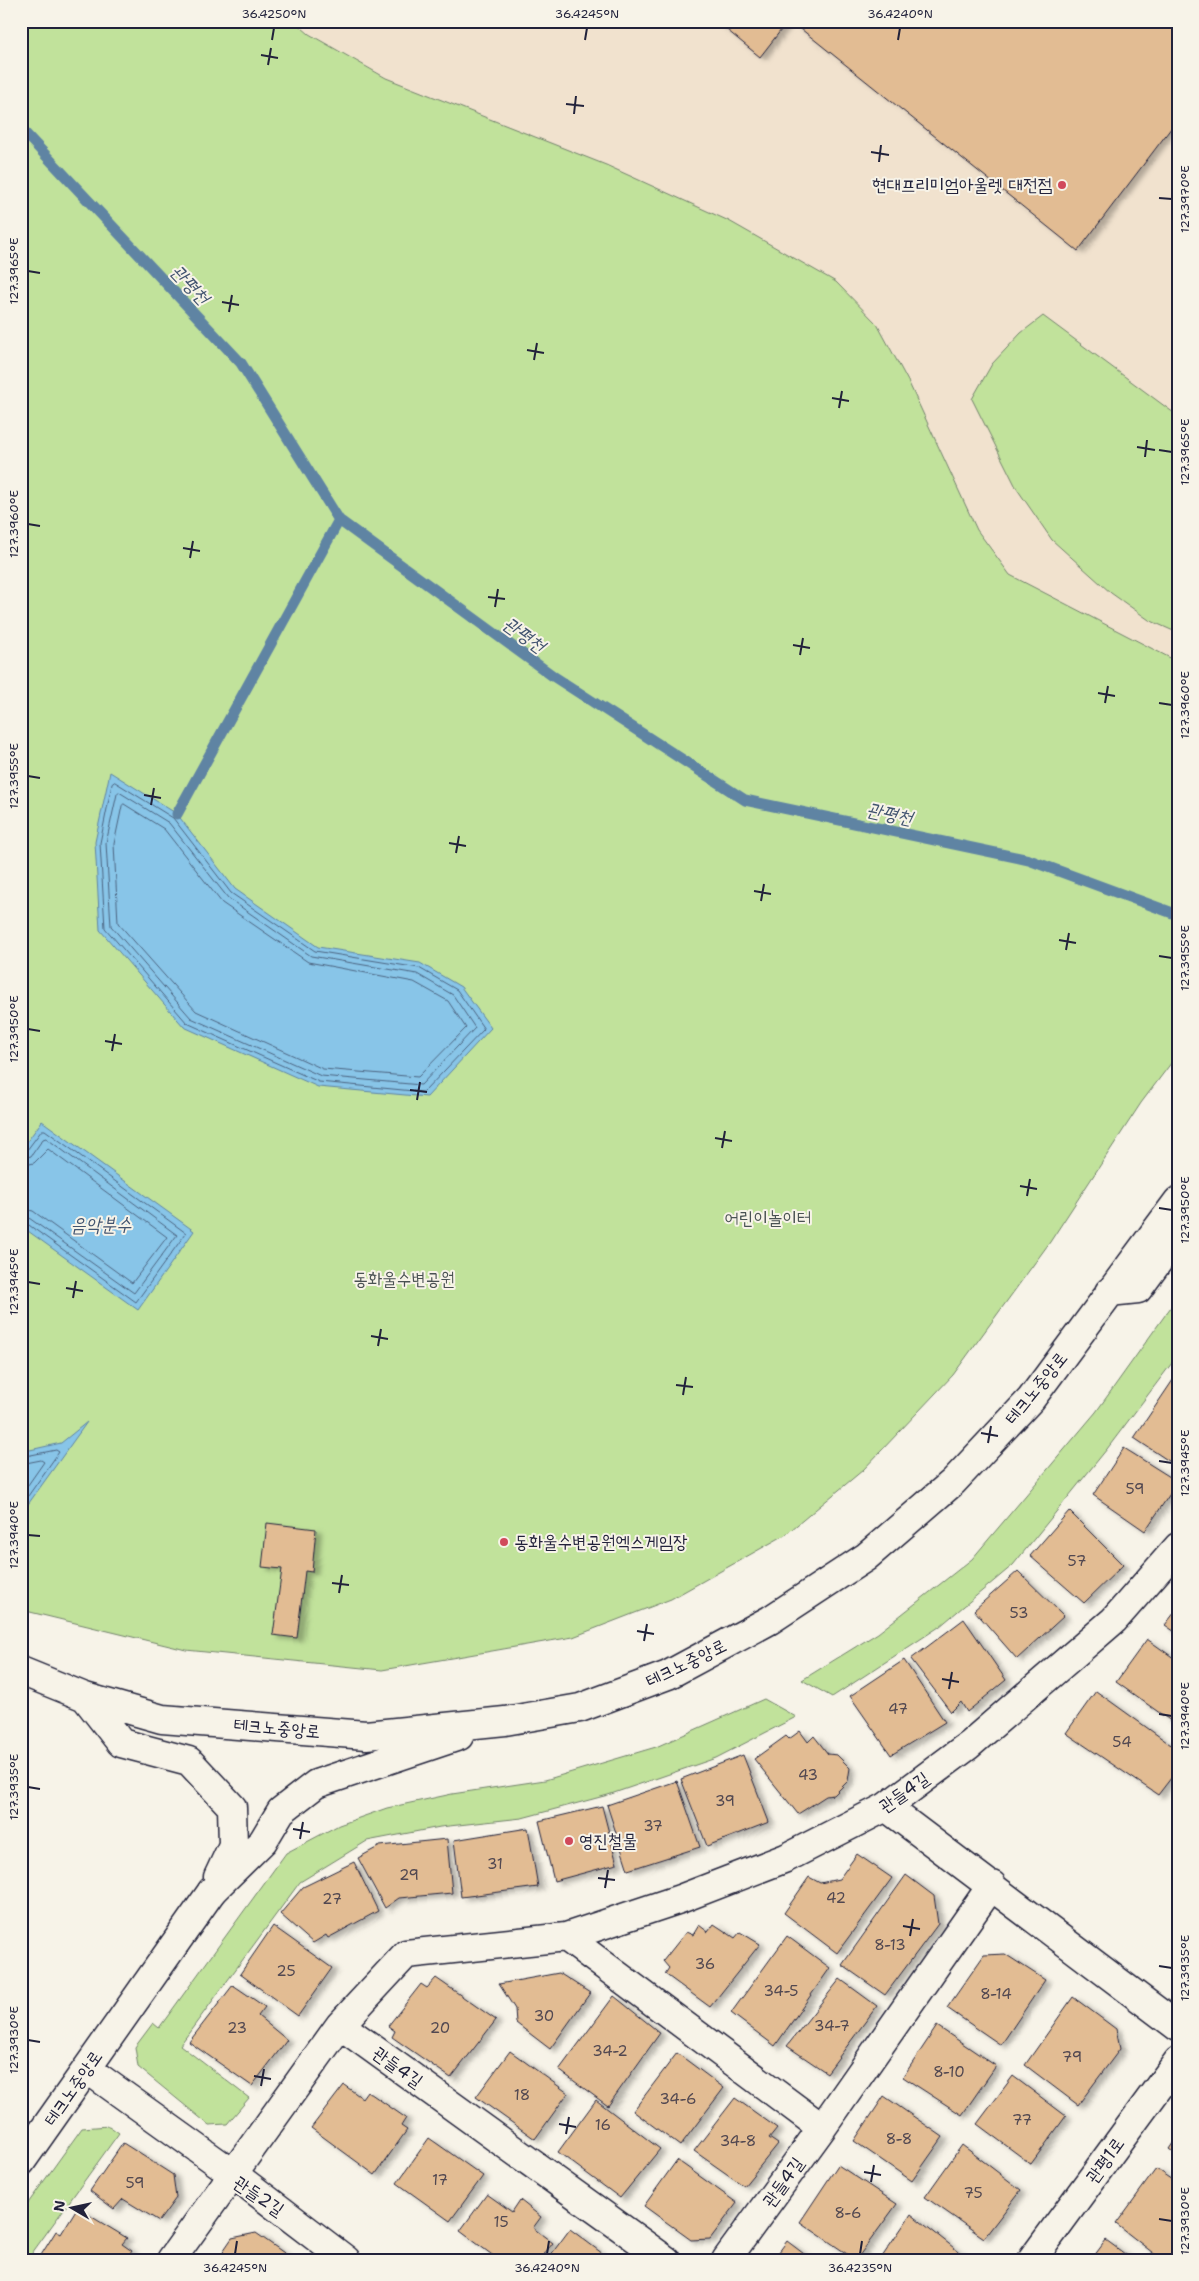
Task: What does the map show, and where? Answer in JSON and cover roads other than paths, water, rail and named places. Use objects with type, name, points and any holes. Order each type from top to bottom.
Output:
[{"type":"street","name":"테크노중앙로","points":[[23,1673],[84,1697],[162,1718],[366,1735],[505,1721],[580,1708],[668,1675],[770,1620],[866,1557],[953,1482],[1031,1399],[1178,1201]]},
{"type":"street","points":[[1109,1292],[1138,1289],[1168,1248],[1178,1242]]},
{"type":"street","name":"관들4길","points":[[666,2260],[340,2025],[406,1954],[566,1937],[680,1899],[786,1858],[886,1807],[969,1745],[1114,1620],[1178,1547]]},
{"type":"street","points":[[84,1697],[121,1743],[189,1761],[232,1808],[233,1844],[212,1891]]},
{"type":"street","points":[[212,1891],[263,1841],[282,1811],[316,1784],[505,1721]]},
{"type":"street","points":[[886,1807],[1178,2027]]},
{"type":"street","name":"관들4길","points":[[726,2260],[822,2128],[992,1885]]},
{"type":"street","name":"테크노중앙로","points":[[21,2162],[212,1891]]},
{"type":"street","points":[[566,1937],[822,2128]]},
{"type":"street","points":[[87,2069],[232,2173],[340,2025]]},
{"type":"street","name":"관평1로","points":[[1032,2260],[1178,2061]]},
{"type":"street","name":"관들2길","points":[[171,2260],[232,2173],[346,2260]]},
{"type":"water","points":[[110,772],[177,814],[235,889],[318,947],[420,963],[461,987],[491,1028],[427,1097],[318,1087],[184,1027],[100,930],[95,842]]},
{"type":"water","name":"음악분수","points":[[42,1121],[194,1231],[138,1310],[21,1226],[21,1150]]},
{"type":"water","points":[[87,1422],[21,1514],[21,1452],[61,1443]]},
{"type":"waterway","name":"관평천","points":[[21,129],[241,363],[339,520],[553,676],[745,800],[1029,860],[1178,915]]},
{"type":"waterway","points":[[177,814],[339,520]]},
{"type":"place","name":"현대프리미엄아울렛 대전점","points":[[1062,185]]},
{"type":"place","name":"동화울수변공원엑스게임장","points":[[504,1542]]},
{"type":"place","name":"영진철물","points":[[569,1841]]},
{"type":"park label","name":"어린이놀이터","points":[[768,1218]]},
{"type":"park label","name":"동화울수변공원","points":[[404,1279]]}]
